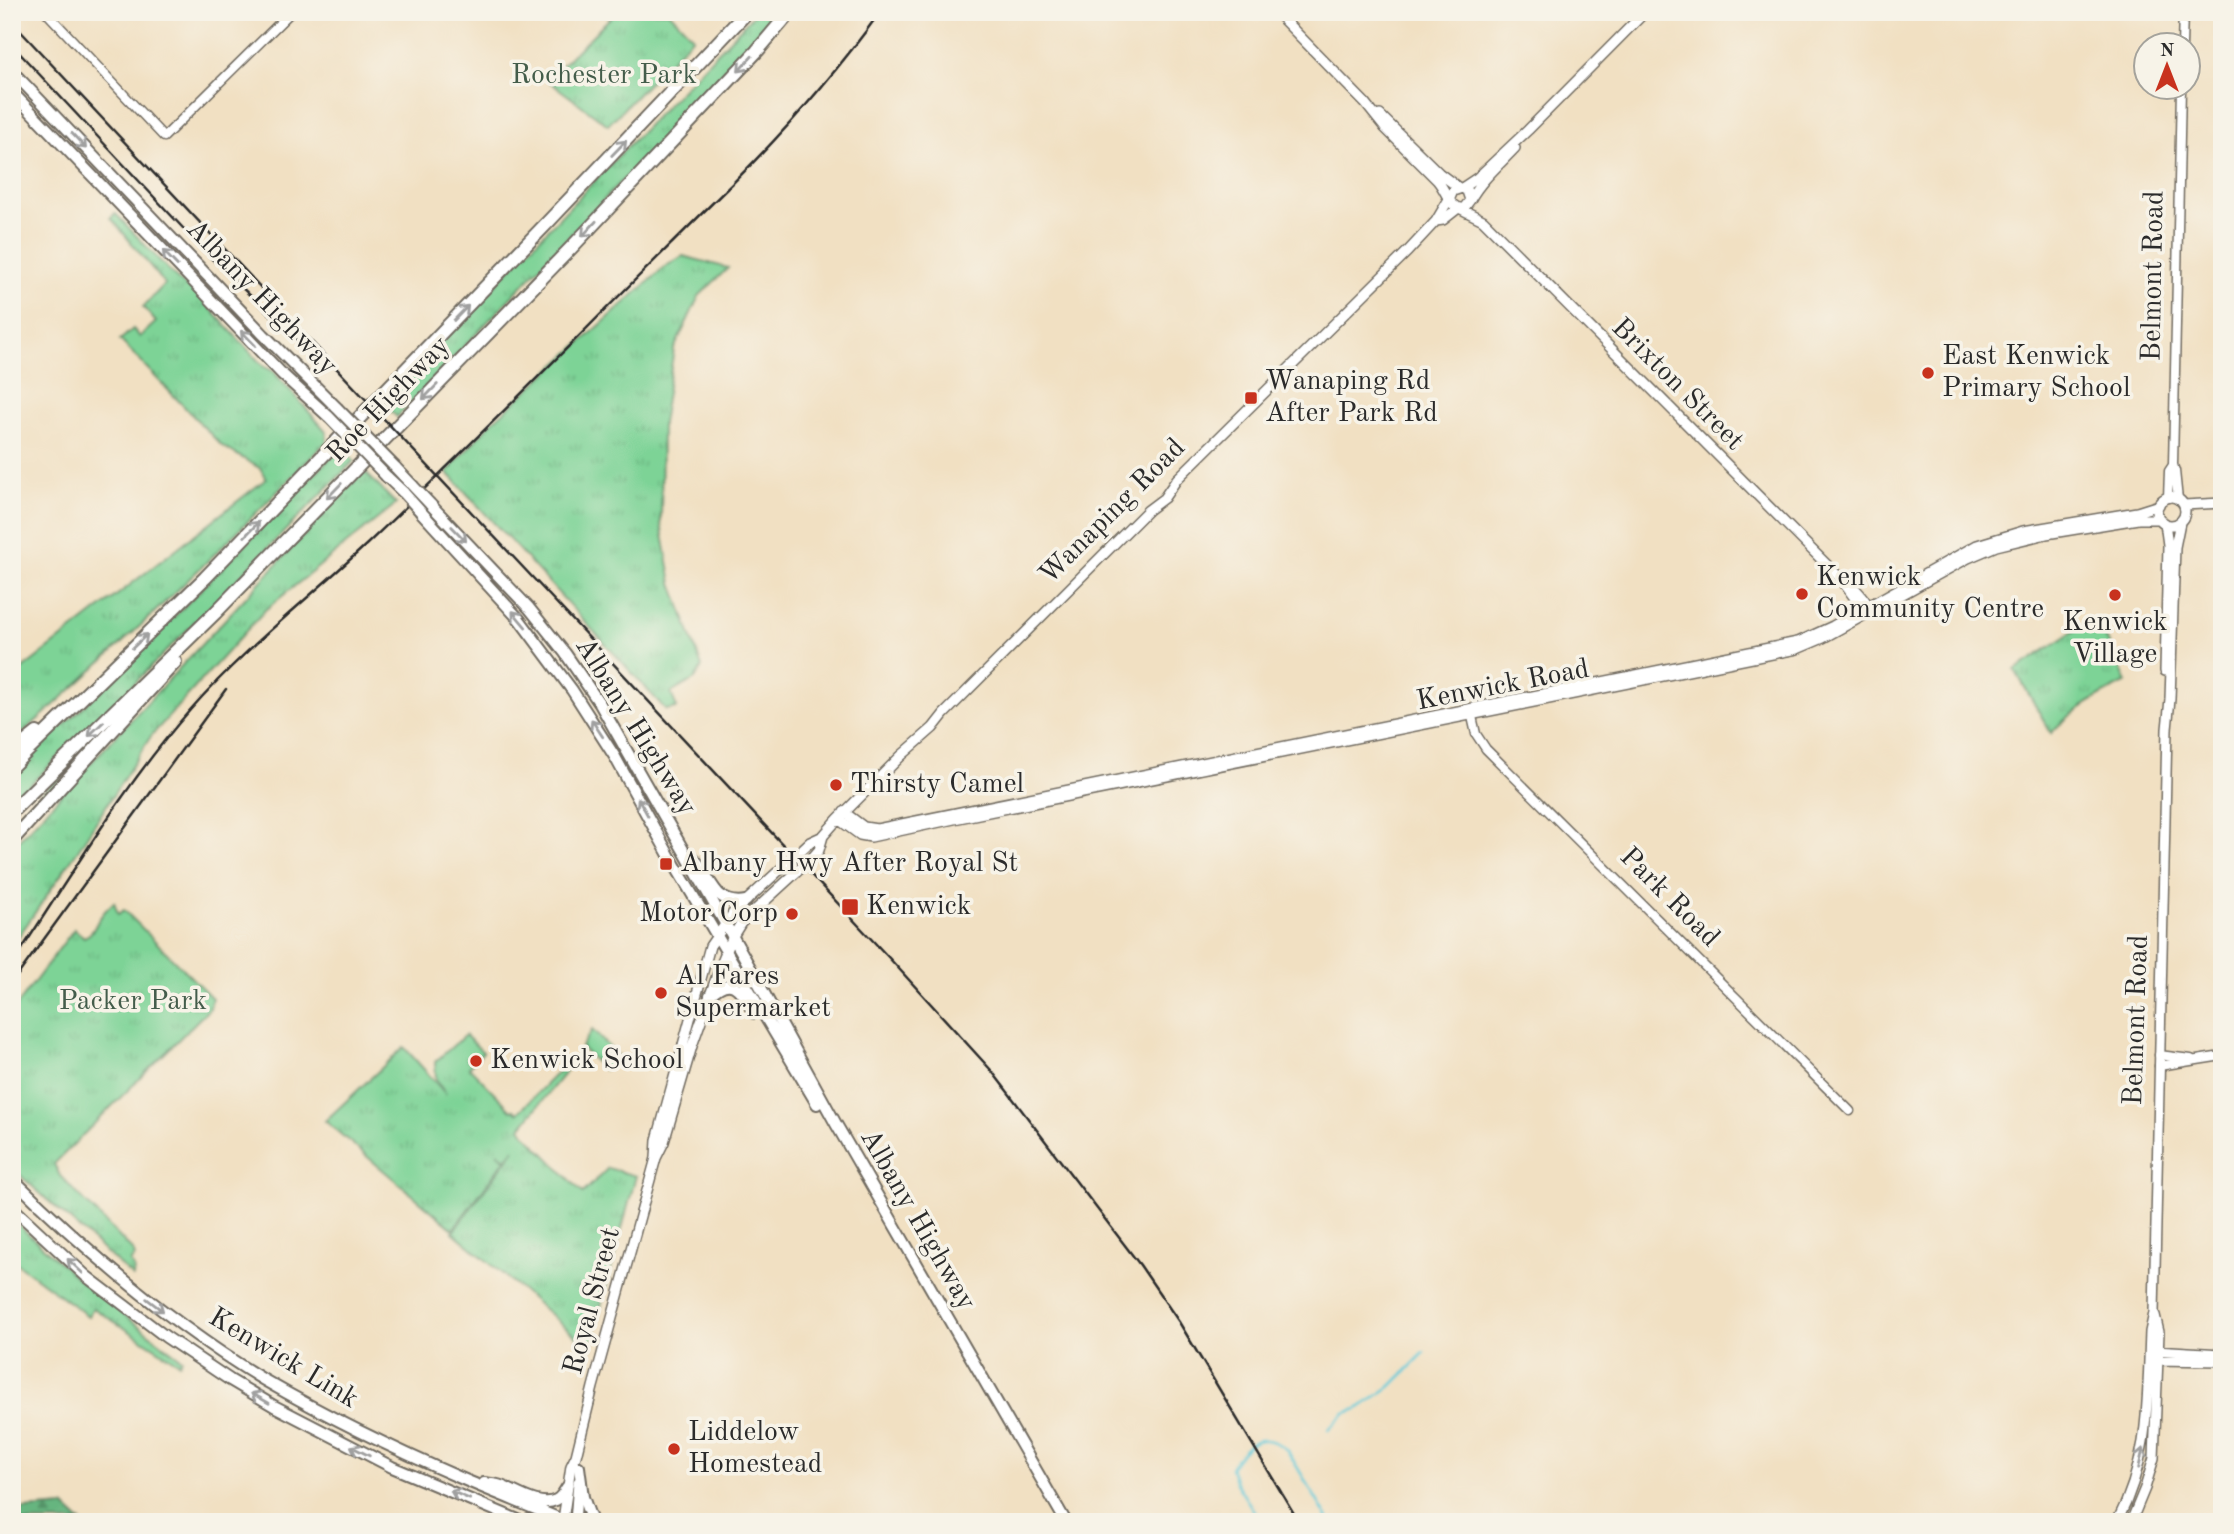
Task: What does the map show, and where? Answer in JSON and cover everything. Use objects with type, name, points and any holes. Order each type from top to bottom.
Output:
[{"type":"highway","name":"Roe Highway","points":[[12,766],[205,578],[747,12]]},
{"type":"highway","name":"Roe Highway","points":[[12,811],[215,613],[571,248],[757,51],[790,12]]},
{"type":"highway","name":"Albany Highway","points":[[12,71],[337,408],[426,508],[529,608],[565,653],[620,737],[836,1124],[1066,1522]]},
{"type":"highway","name":"Albany Highway","points":[[12,92],[282,374],[391,471]]},
{"type":"highway","name":"Albany Highway","points":[[426,508],[561,673],[615,757],[670,857],[831,1127],[1057,1522]]},
{"type":"highway","points":[[12,840],[172,667],[215,613]]},
{"type":"highway","points":[[12,753],[74,706]]},
{"type":"highway","points":[[686,854],[697,860],[722,897],[734,903],[746,901]]},
{"type":"highway","points":[[710,995],[723,985],[730,984],[737,988],[771,1038],[785,1050]]},
{"type":"highway","name":"Kenwick Link","points":[[12,1178],[97,1258],[159,1308],[264,1379],[337,1419],[467,1481],[565,1521]]},
{"type":"highway","name":"Kenwick Link","points":[[12,1207],[86,1276],[166,1337],[230,1380],[392,1467],[523,1522]]},
{"type":"highway","points":[[578,1461],[583,1497],[593,1522]]},
{"type":"highway","points":[[467,1481],[499,1485],[527,1498],[554,1502],[567,1487]]},
{"type":"main road","points":[[1276,12],[1437,180],[1452,205],[1459,209],[1466,207],[1479,185],[1501,164],[1528,130]]},
{"type":"main road","points":[[1449,198],[1452,191],[1477,177],[1528,130],[1645,12]]},
{"type":"main road","points":[[1365,103],[1391,124],[1439,173],[1467,191],[1470,201]]},
{"type":"main road","name":"Wanaping Road","points":[[717,936],[725,923],[746,901],[810,842],[823,836],[1148,510],[1160,503],[1177,479],[1436,221],[1449,198]]},
{"type":"main road","name":"Brixton Street","points":[[1470,201],[1479,210],[1483,220]]},
{"type":"main road","name":"Wanaping Road","points":[[1436,221],[1443,220],[1459,209]]},
{"type":"main road","name":"Brixton Street","points":[[1459,209],[1483,220],[1841,579],[1854,597],[1860,614]]},
{"type":"main road","points":[[2168,498],[2181,502],[2218,504],[2172,525],[2163,521],[2158,512],[2159,505],[2168,498]]},
{"type":"main road","points":[[2181,502],[2182,519]]},
{"type":"main road","name":"Kenwick Road","points":[[1870,609],[1976,545],[2022,531],[2137,512],[2159,505]]},
{"type":"main road","name":"Kenwick Road","points":[[841,815],[864,827],[877,829],[1471,712],[1798,642],[2003,543],[2138,519],[2163,521]]},
{"type":"main road","name":"Belmont Road","points":[[2154,1355],[2159,1332],[2154,1313],[2167,729],[2170,715],[2175,547],[2182,519]]},
{"type":"main road","name":"Belmont Road","points":[[2163,521],[2168,545],[2164,715],[2167,729]]},
{"type":"main road","name":"Brixton Street","points":[[1841,579],[1848,582],[1864,598],[1870,609]]},
{"type":"main road","name":"Wanaping Road","points":[[733,936],[741,923],[783,887],[819,850],[823,836]]},
{"type":"main road","points":[[781,870],[783,887]]},
{"type":"main road","points":[[763,885],[779,884],[783,887]]},
{"type":"main road","name":"Royal Street","points":[[656,1158],[657,1140],[699,984],[709,950],[717,936]]},
{"type":"main road","name":"Royal Street","points":[[575,1522],[578,1461],[590,1396],[656,1158],[664,1142],[689,1053],[725,951],[733,936]]},
{"type":"main road","points":[[2154,1355],[2222,1354]]},
{"type":"main road","points":[[2154,1355],[2222,1362]]},
{"type":"main road","points":[[2116,1522],[2128,1499],[2143,1450],[2154,1355]]},
{"type":"main road","points":[[2131,1522],[2154,1458],[2154,1355]]},
{"type":"main road","name":"Royal Street","points":[[565,1521],[571,1466],[578,1461]]},
{"type":"street","points":[[46,12],[164,137],[290,12]]},
{"type":"street","points":[[2182,32],[2183,12]]},
{"type":"street","name":"Belmont Road","points":[[2181,102],[2173,465],[2181,502]]},
{"type":"street","name":"Belmont Road","points":[[2168,498],[2169,471],[2173,465]]},
{"type":"street","name":"Park Road","points":[[1471,712],[1476,734],[1486,748],[1850,1111]]},
{"type":"street","points":[[2159,1055],[2196,1060]]},
{"type":"street","points":[[2159,1066],[2222,1056]]},
{"type":"green space","name":"Rochester Park","points":[[616,12],[669,12],[693,37],[608,125],[547,80]]},
{"type":"green space","points":[[756,12],[783,12],[397,417],[382,403]]},
{"type":"green space","points":[[115,213],[179,281],[198,295],[263,366],[273,371],[326,431],[327,441],[173,595],[12,742],[12,677],[266,479],[261,469],[222,446],[120,340],[133,329],[140,337],[156,322],[143,307],[165,284],[111,218]]},
{"type":"green space","points":[[683,256],[728,268],[699,296],[674,349],[662,423],[661,524],[672,583],[702,667],[695,679],[671,693],[677,708],[666,710],[447,472],[490,424],[666,266]]},
{"type":"green space","points":[[341,447],[354,461],[120,698],[12,802],[12,773],[106,686]]},
{"type":"green space","points":[[364,471],[396,504],[265,610],[151,736],[12,946],[12,847]]},
{"type":"green space","points":[[2099,623],[2127,682],[2086,704],[2051,733],[2015,670],[2079,628]]},
{"type":"green space","points":[[81,756],[12,834],[12,820]]},
{"type":"green space","name":"Packer Park","points":[[114,902],[118,914],[124,910],[212,998],[210,1008],[54,1164],[60,1176],[133,1251],[135,1256],[130,1262],[134,1268],[133,1277],[12,1168],[12,1012],[74,929],[84,937],[88,935]]},
{"type":"green space","points":[[592,1030],[618,1056],[604,1070],[581,1047]]},
{"type":"green space","points":[[465,1035],[483,1052],[469,1067],[511,1110],[518,1113],[562,1068],[567,1070],[521,1127],[583,1193],[608,1168],[636,1176],[590,1348],[453,1232],[515,1149],[506,1159],[497,1152],[505,1160],[453,1229],[325,1121],[404,1047],[446,1094],[436,1079],[435,1062]]},
{"type":"green space","points":[[12,1219],[80,1281],[182,1359],[179,1363],[93,1308],[88,1316],[12,1260]]},
{"type":"green space","points":[[64,1506],[81,1522],[12,1522],[12,1510]]},
{"type":"waterway","points":[[1328,1430],[1345,1413],[1358,1409],[1390,1387],[1424,1353]]},
{"type":"waterway","points":[[1261,1522],[1236,1483],[1231,1468],[1248,1446],[1262,1440],[1269,1440],[1287,1450],[1330,1522]]},
{"type":"railway","points":[[12,964],[142,769],[211,687],[414,499],[734,182],[810,100],[880,12]]},
{"type":"railway","points":[[12,22],[991,1070],[1140,1265],[1179,1322],[1299,1522]]},
{"type":"railway","points":[[12,45],[211,258],[305,348]]},
{"type":"railway","points":[[12,983],[226,689]]},
{"type":"place","name":"East Kenwick Primary School","points":[[1928,373]]},
{"type":"place","name":"Wanaping Rd After Park Rd","points":[[1251,398]]},
{"type":"place","name":"Kenwick Community Centre","points":[[1802,594]]},
{"type":"place","name":"Kenwick Village","points":[[2115,595]]},
{"type":"place","name":"Thirsty Camel","points":[[836,785]]},
{"type":"place","name":"Albany Hwy After Royal St","points":[[666,864]]},
{"type":"place","name":"Kenwick","points":[[850,907]]},
{"type":"place","name":"Motor Corp","points":[[792,914]]},
{"type":"place","name":"Al Fares Supermarket","points":[[661,993]]},
{"type":"place","name":"Kenwick School","points":[[476,1061]]},
{"type":"place","name":"Liddelow Homestead","points":[[674,1449]]}]
